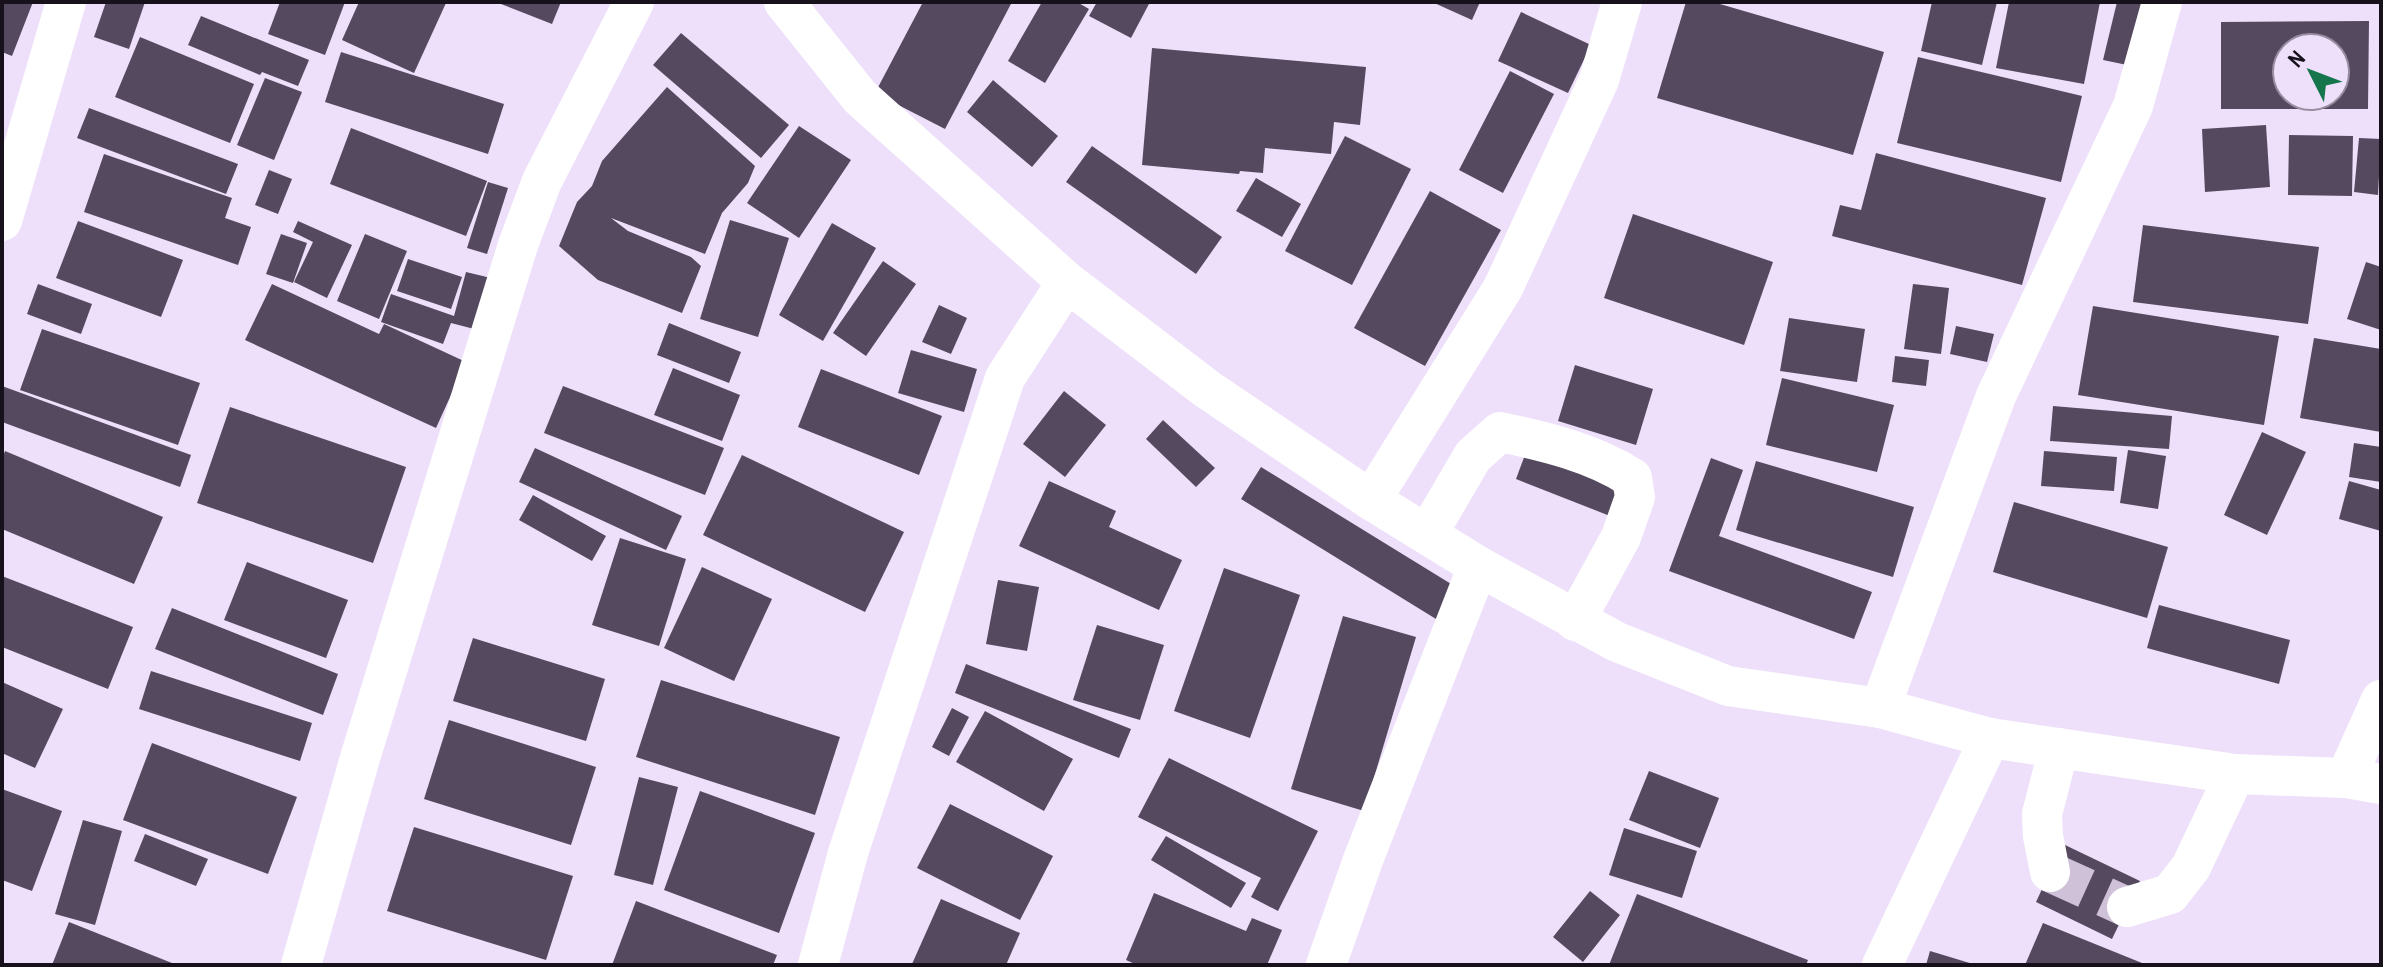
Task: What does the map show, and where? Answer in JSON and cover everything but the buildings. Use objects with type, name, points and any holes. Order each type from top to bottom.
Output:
[{"type":"street","points":[[2,221],[66,2]]},
{"type":"street","points":[[301,965],[360,758],[518,245],[542,181],[634,2]]},
{"type":"street","points":[[784,2],[860,97],[1067,282],[1207,389],[1371,500],[1478,566],[1617,642],[1728,686],[1880,708],[1990,738],[2235,774],[2364,781],[2381,700]]},
{"type":"street","points":[[1371,500],[1503,288],[1599,80],[1622,2]]},
{"type":"street","points":[[1880,708],[1996,396],[2133,106],[2162,2]]},
{"type":"street","points":[[818,965],[848,853],[1005,378],[1067,282]]},
{"type":"street","points":[[1428,533],[1473,456],[1500,432],[1530,438],[1617,468],[1632,478],[1635,497],[1621,537],[1575,621]]},
{"type":"street","points":[[1326,965],[1363,860],[1478,566]]},
{"type":"street","points":[[1882,965],[1990,738]]},
{"type":"street","points":[[2050,872],[2042,814],[2059,748]]},
{"type":"street","points":[[2127,907],[2170,894],[2191,867],[2235,774]]},
{"type":"tunnel","points":[[2050,872],[2127,907]]}]
